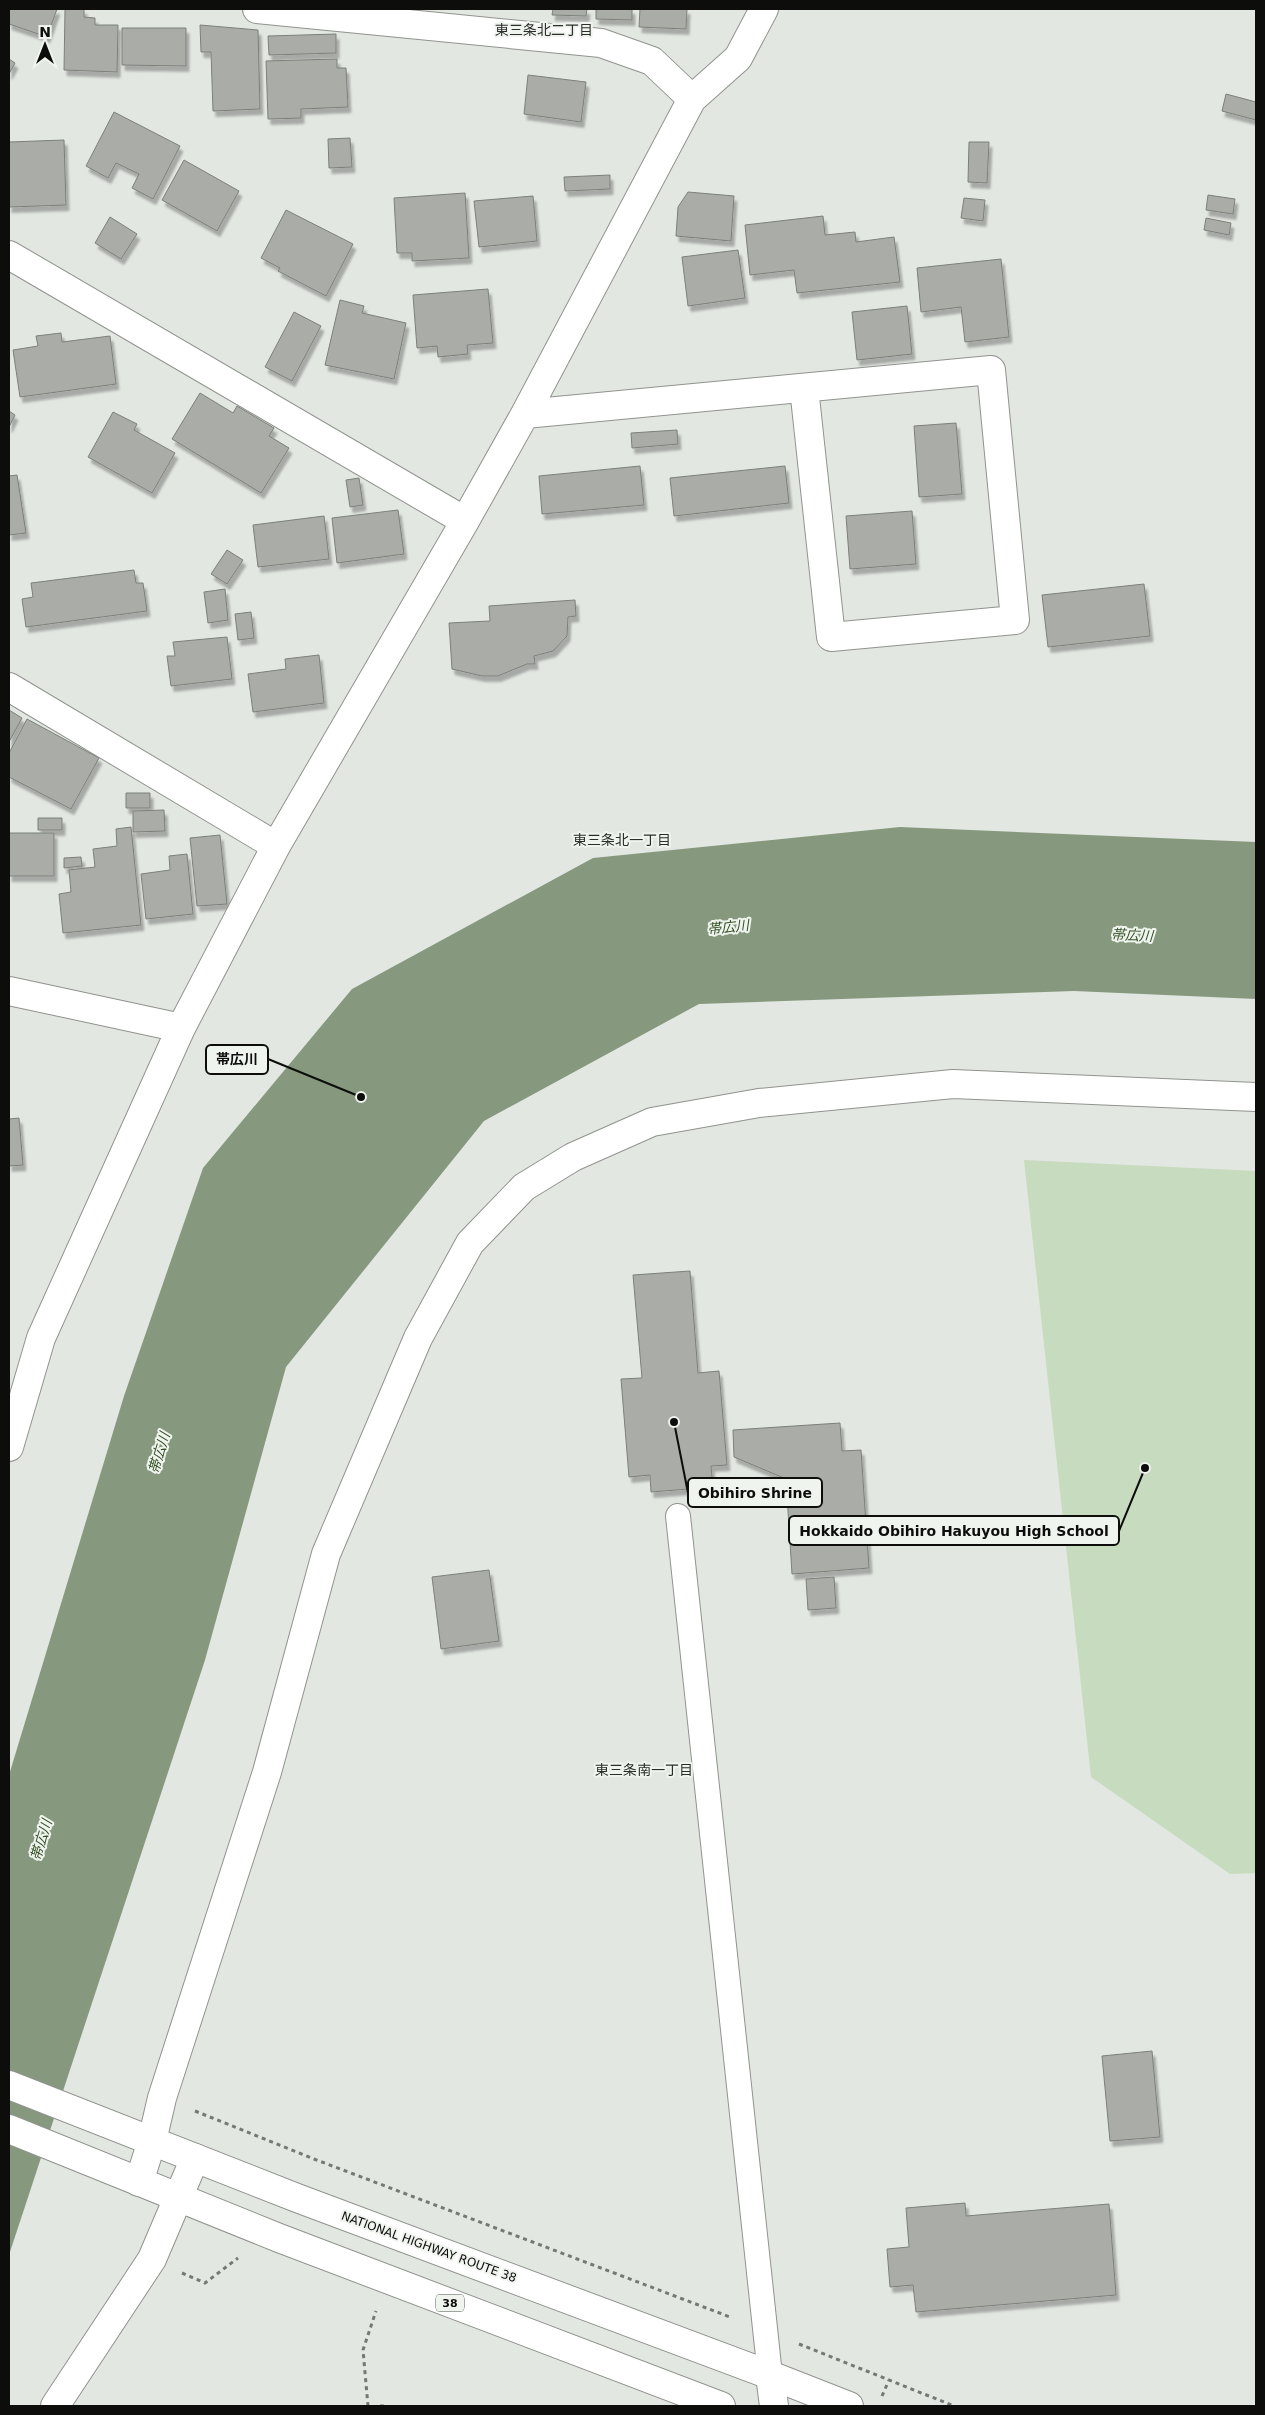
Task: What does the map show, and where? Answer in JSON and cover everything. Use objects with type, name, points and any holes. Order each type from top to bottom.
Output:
[{"type":"main road","points":[[256,9],[602,43],[652,61],[692,98]]},
{"type":"main road","points":[[9,1447],[41,1338],[181,1028],[276,846],[465,522],[525,414],[692,98],[738,58],[764,9]]},
{"type":"main road","points":[[9,255],[465,522]]},
{"type":"main road","points":[[525,414],[991,370],[1015,620],[832,637],[804,388]]},
{"type":"main road","points":[[9,687],[276,846]]},
{"type":"main road","points":[[9,991],[181,1028]]},
{"type":"main road","points":[[139,2182],[152,2141],[162,2098],[267,1772],[326,1554],[418,1338],[470,1243],[524,1187],[573,1157],[652,1122],[759,1103],[953,1084],[1256,1097]]},
{"type":"main road","name":"NATIONAL HIGHWAY ROUTE 38","points":[[9,2085],[306,2202],[770,2374],[849,2406]]},
{"type":"main road","name":"38","points":[[9,2129],[179,2198],[721,2406]]},
{"type":"main road","points":[[55,2406],[152,2260],[195,2158]]},
{"type":"main road","points":[[770,2374],[774,2406]]},
{"type":"street","points":[[678,1516],[770,2374]]},
{"type":"path","points":[[162,2098],[314,2159],[765,2330],[954,2406]]},
{"type":"path","points":[[368,2406],[364,2350],[376,2311]]},
{"type":"path","points":[[882,2398],[889,2380]]},
{"type":"path","points":[[380,2406],[387,2406]]},
{"type":"shaded area","points":[[1024,1160],[1256,1171],[1256,1873],[1230,1874],[1091,1777]]},
{"type":"water","points":[[900,827],[1256,842],[1256,999],[1074,991],[699,1004],[484,1121],[286,1367],[205,1660],[9,2255],[9,1775],[124,1396],[203,1168],[352,989],[593,858]]},
{"type":"building","points":[[9,9],[57,9],[47,37],[9,24]]},
{"type":"building","points":[[65,9],[84,9],[84,17],[95,18],[95,25],[118,25],[117,72],[64,70]]},
{"type":"building","points":[[553,9],[587,9],[586,16],[552,15]]},
{"type":"building","points":[[596,9],[632,9],[632,20],[596,19]]},
{"type":"building","points":[[640,9],[687,9],[686,29],[639,27]]},
{"type":"building","points":[[200,25],[258,30],[260,109],[213,111],[211,52],[201,52]]},
{"type":"building","points":[[122,28],[186,28],[186,66],[122,65]]},
{"type":"building","points":[[336,34],[336,53],[269,55],[268,36]]},
{"type":"building","points":[[9,59],[15,63],[9,74]]},
{"type":"building","points":[[337,59],[337,68],[346,68],[348,107],[301,109],[301,118],[268,119],[266,61]]},
{"type":"building","points":[[528,75],[586,82],[581,122],[524,114]]},
{"type":"building","points":[[1226,94],[1256,102],[1256,120],[1222,111]]},
{"type":"building","points":[[114,112],[180,146],[153,199],[132,188],[139,174],[116,163],[108,178],[86,166]]},
{"type":"building","points":[[350,138],[352,167],[329,168],[328,139]]},
{"type":"building","points":[[64,140],[66,205],[9,207],[9,142]]},
{"type":"building","points":[[969,142],[989,142],[987,183],[968,182]]},
{"type":"building","points":[[184,160],[239,191],[217,231],[162,200]]},
{"type":"building","points":[[610,175],[610,189],[565,191],[564,177]]},
{"type":"building","points":[[688,192],[734,196],[731,241],[676,236],[678,207]]},
{"type":"building","points":[[465,193],[469,258],[412,261],[412,253],[397,253],[394,198]]},
{"type":"building","points":[[1208,195],[1235,199],[1233,214],[1206,210]]},
{"type":"building","points":[[533,196],[537,241],[479,247],[474,201]]},
{"type":"building","points":[[964,198],[985,200],[983,221],[961,218]]},
{"type":"building","points":[[286,210],[353,244],[326,296],[278,271],[280,268],[261,258]]},
{"type":"building","points":[[823,216],[825,235],[855,232],[856,242],[894,237],[900,282],[797,293],[794,270],[750,275],[745,225]]},
{"type":"building","points":[[110,217],[137,234],[121,259],[95,243]]},
{"type":"building","points":[[1206,218],[1231,223],[1229,235],[1204,230]]},
{"type":"building","points":[[738,250],[745,298],[688,306],[682,257]]},
{"type":"building","points":[[1001,259],[1009,337],[965,342],[961,307],[921,312],[917,268]]},
{"type":"building","points":[[488,289],[493,343],[467,345],[468,354],[438,357],[437,346],[417,348],[413,295]]},
{"type":"building","points":[[340,300],[364,306],[362,313],[406,323],[394,379],[325,365]]},
{"type":"building","points":[[907,306],[912,354],[857,360],[852,312]]},
{"type":"building","points":[[294,312],[321,326],[292,381],[265,367]]},
{"type":"building","points":[[61,333],[62,342],[110,336],[116,384],[20,397],[13,350],[38,346],[36,336]]},
{"type":"building","points":[[200,393],[233,413],[237,406],[274,428],[269,436],[289,448],[261,493],[172,439]]},
{"type":"building","points":[[9,411],[15,415],[9,427]]},
{"type":"building","points":[[113,412],[137,424],[134,430],[175,453],[152,493],[88,457]]},
{"type":"building","points":[[956,423],[962,494],[919,497],[914,426]]},
{"type":"building","points":[[677,430],[678,444],[632,448],[631,433]]},
{"type":"building","points":[[640,466],[644,505],[542,514],[539,476]]},
{"type":"building","points":[[785,466],[789,503],[674,516],[670,478]]},
{"type":"building","points":[[17,475],[26,533],[9,535],[9,476]]},
{"type":"building","points":[[359,478],[363,505],[350,507],[346,480]]},
{"type":"building","points":[[398,510],[404,554],[337,563],[332,518]]},
{"type":"building","points":[[912,511],[916,564],[850,569],[846,516]]},
{"type":"building","points":[[324,516],[329,559],[258,567],[253,525]]},
{"type":"building","points":[[227,550],[243,560],[227,584],[211,574]]},
{"type":"building","points":[[134,570],[136,583],[143,583],[147,611],[26,627],[22,599],[33,597],[31,583]]},
{"type":"building","points":[[1144,584],[1150,636],[1048,647],[1042,595]]},
{"type":"building","points":[[225,589],[228,620],[208,623],[204,592]]},
{"type":"building","points":[[575,600],[576,616],[568,617],[567,636],[553,651],[534,656],[535,664],[527,664],[498,676],[482,676],[452,669],[449,623],[490,621],[489,606]]},
{"type":"building","points":[[251,612],[254,638],[238,640],[235,614]]},
{"type":"building","points":[[227,637],[232,679],[171,686],[167,656],[175,656],[173,642]]},
{"type":"building","points":[[319,655],[324,703],[253,712],[248,674],[286,669],[285,659]]},
{"type":"building","points":[[9,710],[22,718],[9,742]]},
{"type":"building","points":[[27,719],[99,758],[71,809],[9,777],[9,753]]},
{"type":"building","points":[[126,793],[150,793],[150,808],[126,808]]},
{"type":"building","points":[[164,810],[165,831],[133,832],[133,811]]},
{"type":"building","points":[[38,818],[62,818],[62,830],[38,830]]},
{"type":"building","points":[[131,827],[141,925],[63,933],[59,894],[71,892],[69,870],[95,867],[93,849],[117,846],[116,829]]},
{"type":"building","points":[[9,833],[54,833],[54,876],[9,876]]},
{"type":"building","points":[[220,835],[227,904],[197,906],[190,838]]},
{"type":"building","points":[[187,854],[193,914],[146,919],[141,874],[170,870],[169,856]]},
{"type":"building","points":[[81,857],[82,866],[64,868],[64,858]]},
{"type":"building","points":[[19,1118],[23,1165],[9,1166],[9,1119]]},
{"type":"building","points":[[690,1271],[698,1373],[719,1371],[727,1465],[711,1466],[713,1487],[651,1492],[650,1475],[629,1477],[621,1379],[642,1378],[633,1275]]},
{"type":"building","points":[[840,1423],[842,1451],[861,1450],[869,1568],[792,1574],[786,1479],[734,1457],[733,1430]]},
{"type":"building","points":[[489,1570],[499,1641],[441,1649],[432,1577]]},
{"type":"building","points":[[834,1577],[836,1608],[808,1610],[806,1579]]},
{"type":"building","points":[[1152,2051],[1160,2137],[1110,2141],[1102,2056]]},
{"type":"building","points":[[965,2203],[966,2216],[1109,2204],[1116,2295],[916,2312],[913,2285],[890,2287],[887,2249],[909,2247],[906,2208]]},
{"type":"place","name":"帯広川","points":[[361,1097]]},
{"type":"place","name":"Obihiro Shrine","points":[[674,1422]]},
{"type":"place","name":"Hokkaido Obihiro Hakuyou High School","points":[[1145,1468]]},
{"type":"district","name":"東三条北二丁目","points":[[544,30]]},
{"type":"district","name":"東三条北一丁目","points":[[622,840]]},
{"type":"district","name":"東三条南一丁目","points":[[644,1770]]}]
